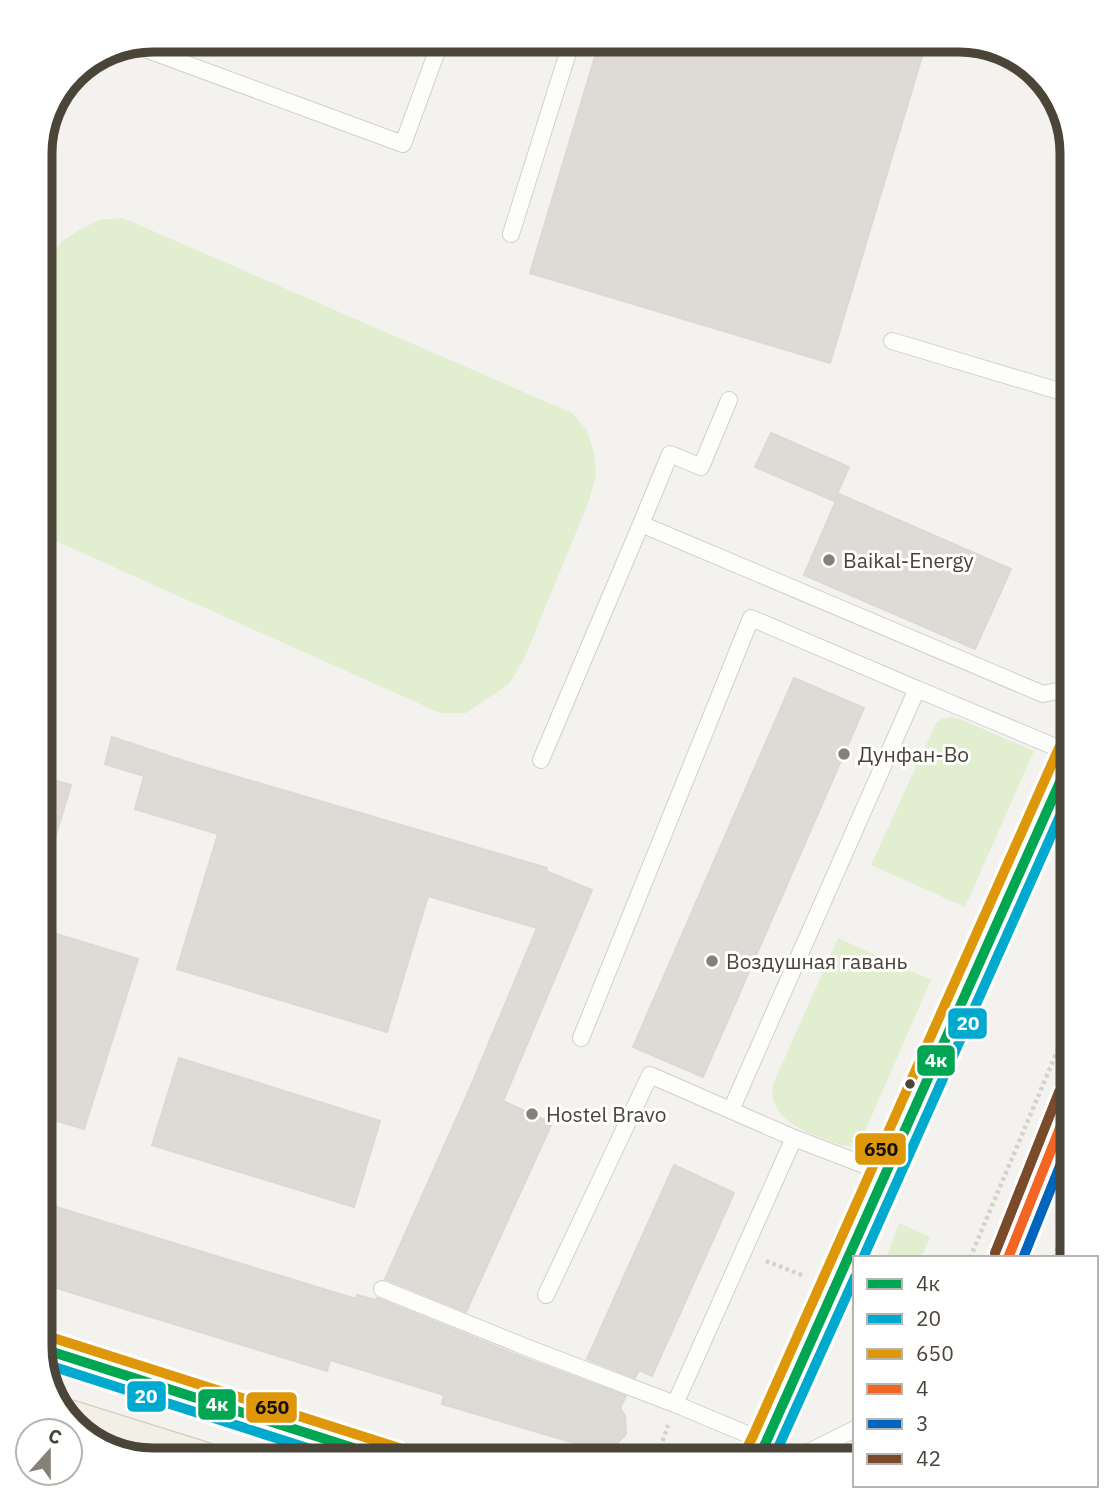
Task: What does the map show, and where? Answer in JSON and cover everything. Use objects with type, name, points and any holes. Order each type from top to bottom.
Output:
[{"type":"main road","points":[[773,1448],[885,1173],[1060,781]]},
{"type":"main road","points":[[861,1256],[870,1209]]},
{"type":"main road","points":[[53,1352],[354,1448]]},
{"type":"main road","points":[[90,1426],[160,1448]]},
{"type":"lane","points":[[151,52],[403,144],[436,52]]},
{"type":"lane","points":[[511,233],[568,53]]},
{"type":"lane","points":[[892,341],[1060,391]]},
{"type":"lane","points":[[541,760],[670,454],[701,467],[729,400]]},
{"type":"lane","points":[[641,524],[1043,694],[1060,690]]},
{"type":"lane","points":[[581,1038],[751,618],[1060,749]]},
{"type":"lane","points":[[732,1110],[917,690]]},
{"type":"lane","points":[[546,1295],[650,1075],[794,1138],[885,1173]]},
{"type":"lane","points":[[1009,1256],[1060,1127]]},
{"type":"lane","points":[[675,1404],[794,1138]]},
{"type":"lane","points":[[382,1289],[675,1404],[759,1448]]},
{"type":"lane","points":[[791,1448],[853,1430]]},
{"type":"path","points":[[971,1256],[1060,1044]]},
{"type":"path","points":[[742,1252],[810,1278]]},
{"type":"path","points":[[660,1448],[675,1404]]},
{"type":"green space","points":[[123,218],[572,413],[587,430],[594,453],[596,475],[589,501],[524,659],[509,684],[466,713],[440,713],[53,540],[53,254],[60,243],[99,220]]},
{"type":"green space","points":[[951,717],[1034,751],[965,907],[871,865],[935,725],[941,719]]},
{"type":"green space","points":[[838,938],[931,980],[862,1138],[850,1146],[840,1145],[794,1125],[777,1108],[773,1097],[773,1084]]},
{"type":"green space","points":[[899,1223],[930,1237],[922,1256],[887,1256]]},
{"type":"building","points":[[596,53],[923,53],[830,363],[530,273]]},
{"type":"building","points":[[771,433],[849,467],[834,501],[755,467]]},
{"type":"building","points":[[839,494],[1011,569],[975,649],[804,575]]},
{"type":"building","name":"Воздушная гавань","points":[[794,678],[864,708],[703,1077],[633,1047]]},
{"type":"building","points":[[112,737],[184,761],[547,868],[546,871],[592,890],[503,1101],[552,1123],[466,1312],[385,1279],[537,928],[428,896],[387,1032],[177,969],[218,834],[135,809],[144,776],[105,764]]},
{"type":"building","points":[[53,780],[71,785],[53,845]]},
{"type":"building","points":[[53,933],[138,959],[84,1129],[53,1120]]},
{"type":"building","points":[[179,1058],[380,1121],[354,1207],[152,1145]]},
{"type":"building","points":[[674,1165],[734,1193],[652,1376],[639,1370],[635,1378],[587,1359]]},
{"type":"building","points":[[53,1206],[356,1299],[357,1295],[376,1300],[377,1298],[626,1396],[620,1408],[625,1416],[626,1434],[613,1448],[591,1448],[442,1404],[444,1395],[330,1360],[327,1371],[53,1287]]},
{"type":"transit line","name":"650","points":[[747,1448],[1059,748]]},
{"type":"transit line","name":"4к","points":[[763,1448],[1060,782]]},
{"type":"transit line","name":"20","points":[[864,1256],[1060,816]]},
{"type":"transit line","name":"42","points":[[995,1253],[1059,1092]]},
{"type":"transit line","name":"4","points":[[1009,1256],[1060,1128]]},
{"type":"transit line","name":"3","points":[[1024,1256],[1060,1166]]},
{"type":"transit line","name":"20","points":[[778,1448],[853,1281]]},
{"type":"transit line","name":"650","points":[[53,1338],[399,1448]]},
{"type":"transit line","name":"4к","points":[[53,1352],[353,1448]]},
{"type":"transit line","name":"20","points":[[55,1367],[307,1448]]},
{"type":"place","name":"Baikal-Energy","points":[[829,560]]},
{"type":"place","name":"Дунфан-Во","points":[[844,754]]},
{"type":"place","name":"Воздушная гавань","points":[[712,961]]},
{"type":"place","name":"Hostel Bravo","points":[[532,1114]]}]
